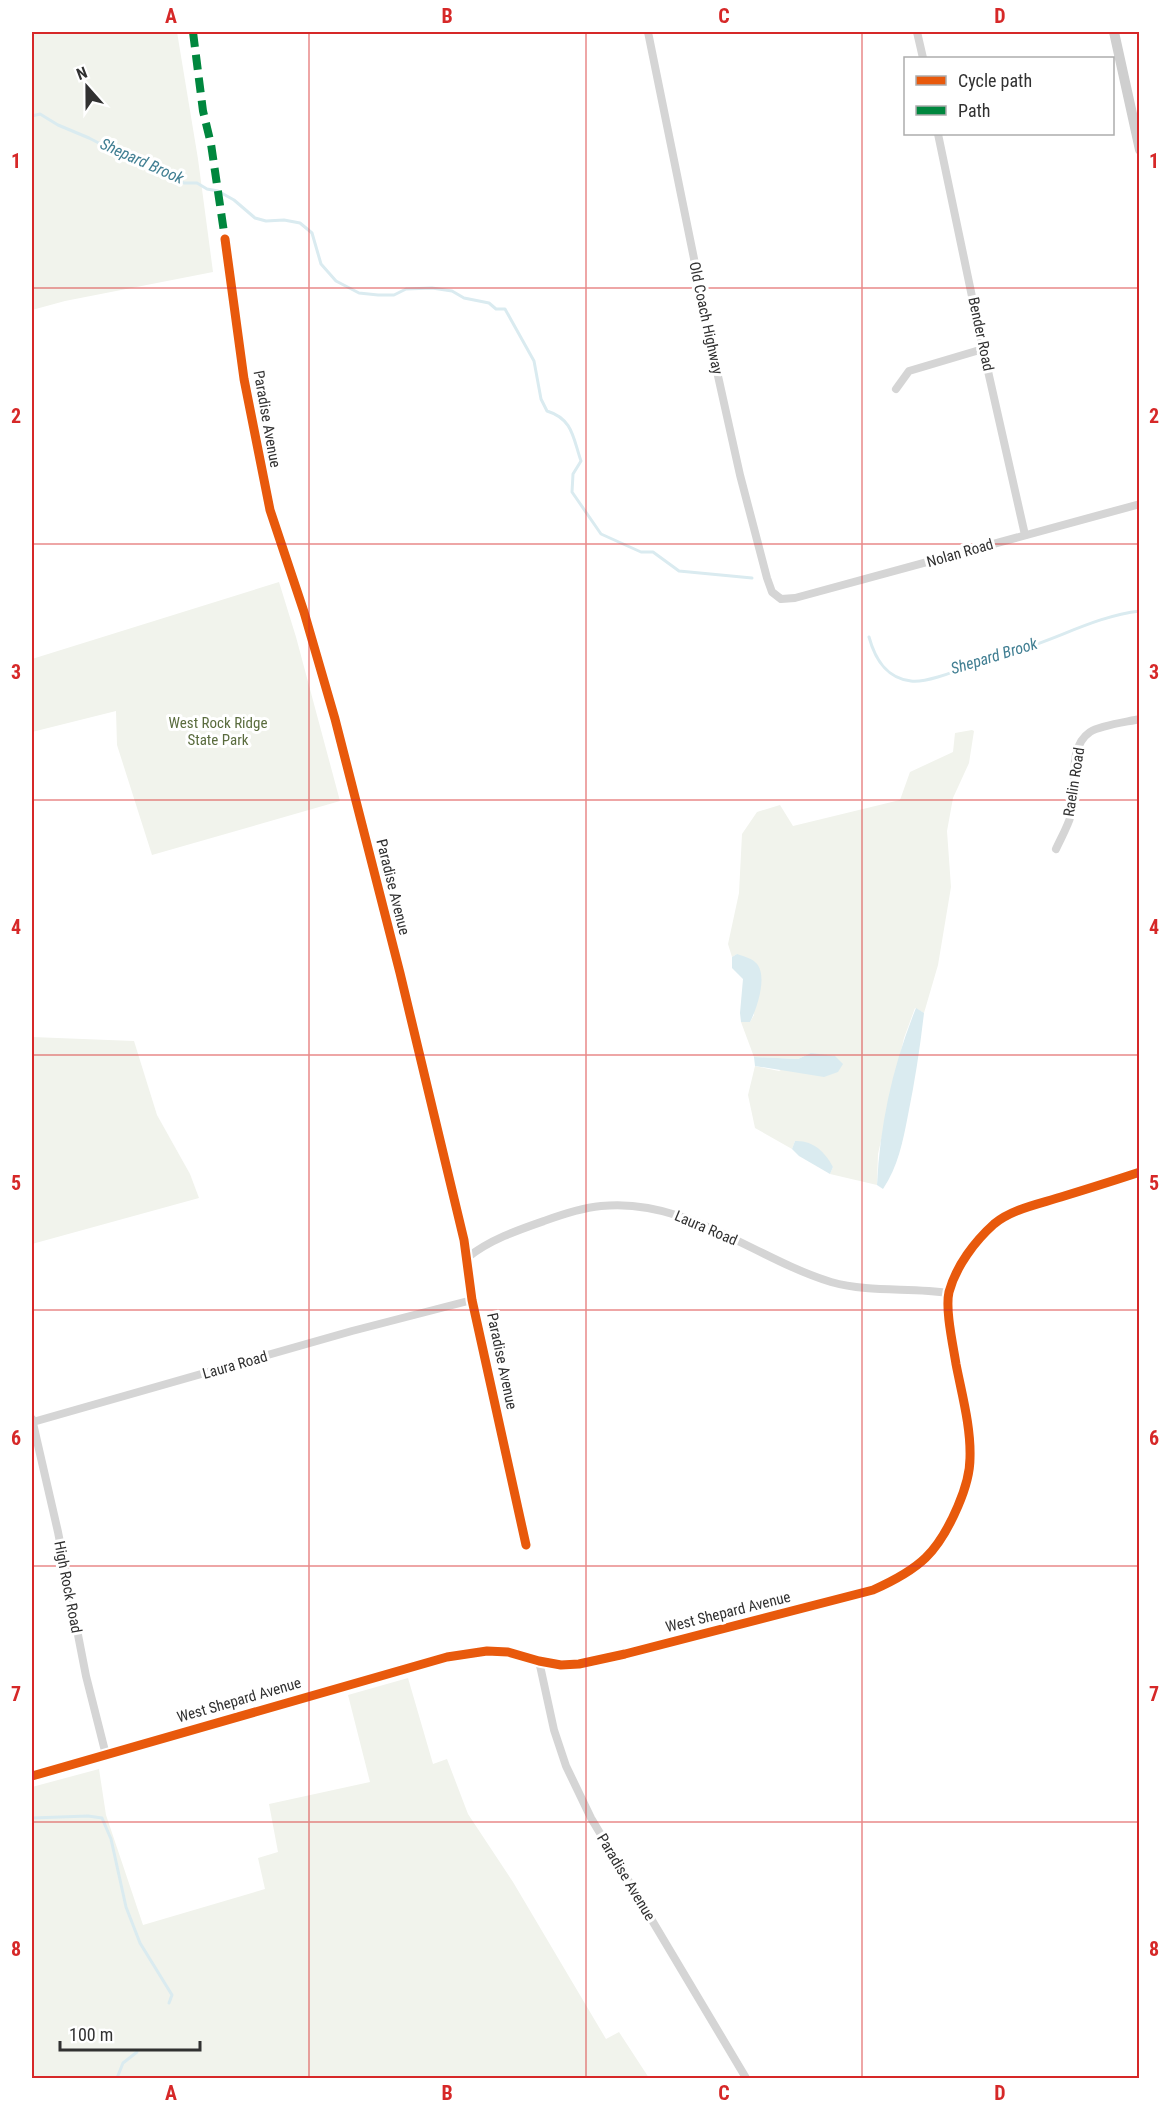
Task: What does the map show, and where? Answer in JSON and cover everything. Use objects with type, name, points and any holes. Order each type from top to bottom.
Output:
[{"type":"main road","points":[[1114,32],[1140,150]]},
{"type":"street","name":"Old Coach Highway","points":[[648,32],[740,475],[767,578],[772,592],[781,598]]},
{"type":"street","points":[[917,32],[923,57]]},
{"type":"street","name":"Bender Road","points":[[938,135],[983,349],[1026,535]]},
{"type":"street","name":"Paradise Avenue","points":[[225,239],[244,379],[270,510],[304,612],[350,773],[378,894],[428,1086],[467,1258],[472,1299],[526,1545]]},
{"type":"street","points":[[896,389],[909,371],[983,349]]},
{"type":"street","name":"Nolan Road","points":[[781,598],[795,598],[1140,504]]},
{"type":"street","name":"Raelin Road","points":[[1056,849],[1071,815],[1076,789],[1076,757],[1080,741],[1092,731],[1140,719]]},
{"type":"street","name":"West Shepard Avenue","points":[[32,1776],[447,1657],[487,1651],[516,1654],[561,1665],[599,1660],[873,1590],[909,1572],[936,1548],[952,1520],[964,1492],[970,1460],[968,1427],[950,1332],[949,1293],[960,1267],[974,1245],[995,1223],[1020,1209],[1140,1172]]},
{"type":"street","name":"Laura Road","points":[[467,1258],[482,1246],[570,1212],[601,1206],[626,1205],[676,1214],[704,1224],[767,1255],[842,1285],[863,1289],[949,1293]]},
{"type":"street","name":"Laura Road","points":[[32,1420],[472,1299]]},
{"type":"street","name":"High Rock Road","points":[[32,1420],[105,1755]]},
{"type":"street","name":"Paradise Avenue","points":[[539,1661],[554,1730],[566,1766],[591,1818],[746,2079]]},
{"type":"green space","points":[[32,32],[177,32],[198,159],[213,272],[65,301],[32,310]]},
{"type":"green space","name":"West Rock Ridge State Park","points":[[279,582],[340,801],[152,855],[117,745],[116,711],[32,732],[32,659]]},
{"type":"green space","points":[[974,731],[969,763],[953,798],[947,831],[951,887],[938,965],[924,1013],[915,1008],[904,1038],[878,1154],[877,1185],[830,1174],[833,1167],[795,1141],[792,1149],[755,1128],[748,1095],[755,1066],[779,1071],[811,1053],[798,1059],[754,1057],[741,1022],[750,1022],[754,1015],[737,954],[732,957],[728,944],[739,893],[742,834],[757,812],[780,805],[793,826],[900,800],[910,772],[953,752],[955,733]]},
{"type":"green space","points":[[32,1037],[134,1041],[157,1115],[190,1174],[199,1198],[32,1244]]},
{"type":"green space","points":[[408,1678],[433,1764],[447,1759],[468,1814],[513,1882],[606,2039],[619,2032],[649,2078],[32,2078],[32,1787],[99,1769],[106,1815],[143,1925],[265,1889],[258,1858],[278,1852],[269,1804],[370,1782],[348,1695]]},
{"type":"shaded area","points":[[737,954],[755,962],[761,974],[756,1009],[750,1022],[741,1022],[743,979],[732,968],[732,957]]},
{"type":"shaded area","points":[[916,1008],[924,1013],[913,1090],[899,1154],[893,1172],[883,1189],[877,1185],[881,1139],[889,1095]]},
{"type":"shaded area","points":[[811,1053],[835,1056],[843,1064],[838,1072],[824,1077],[755,1066],[754,1057],[798,1059]]},
{"type":"shaded area","points":[[795,1141],[813,1145],[822,1152],[833,1167],[830,1174],[799,1156],[792,1149]]},
{"type":"waterway","name":"Shepard Brook","points":[[32,116],[40,114],[122,155],[134,156],[184,183],[197,183],[207,189],[218,191],[234,200],[255,218],[300,223],[312,233],[321,264],[336,281],[359,293],[394,295],[406,289],[432,288],[452,291],[464,298],[489,303],[496,309],[505,309],[534,361],[541,399],[547,411],[562,419],[574,437],[581,461],[573,474],[572,492],[601,534],[641,552],[653,552],[679,571],[752,578]]},
{"type":"waterway","name":"Shepard Brook","points":[[869,637],[878,660],[888,672],[902,679],[916,681],[946,675],[974,660],[1032,646],[1108,618],[1140,611]]},
{"type":"waterway","points":[[32,1818],[88,1816],[102,1818],[111,1839],[126,1907],[140,1943],[172,1995],[169,2003]]},
{"type":"waterway","points":[[117,2078],[123,2063],[137,2052]]},
{"type":"marked path","points":[[193,32],[203,111],[211,144],[225,239]]},
{"type":"cycle path","points":[[225,239],[244,379],[270,510],[304,612],[335,719],[400,973],[464,1240],[472,1300],[526,1545]]},
{"type":"cycle path","points":[[32,1776],[447,1657],[487,1651],[508,1652],[561,1665],[579,1664],[873,1590],[903,1575],[926,1558],[943,1536],[951,1522],[968,1477],[969,1435],[948,1308],[949,1292],[961,1264],[987,1231],[1009,1214],[1140,1172]]}]
